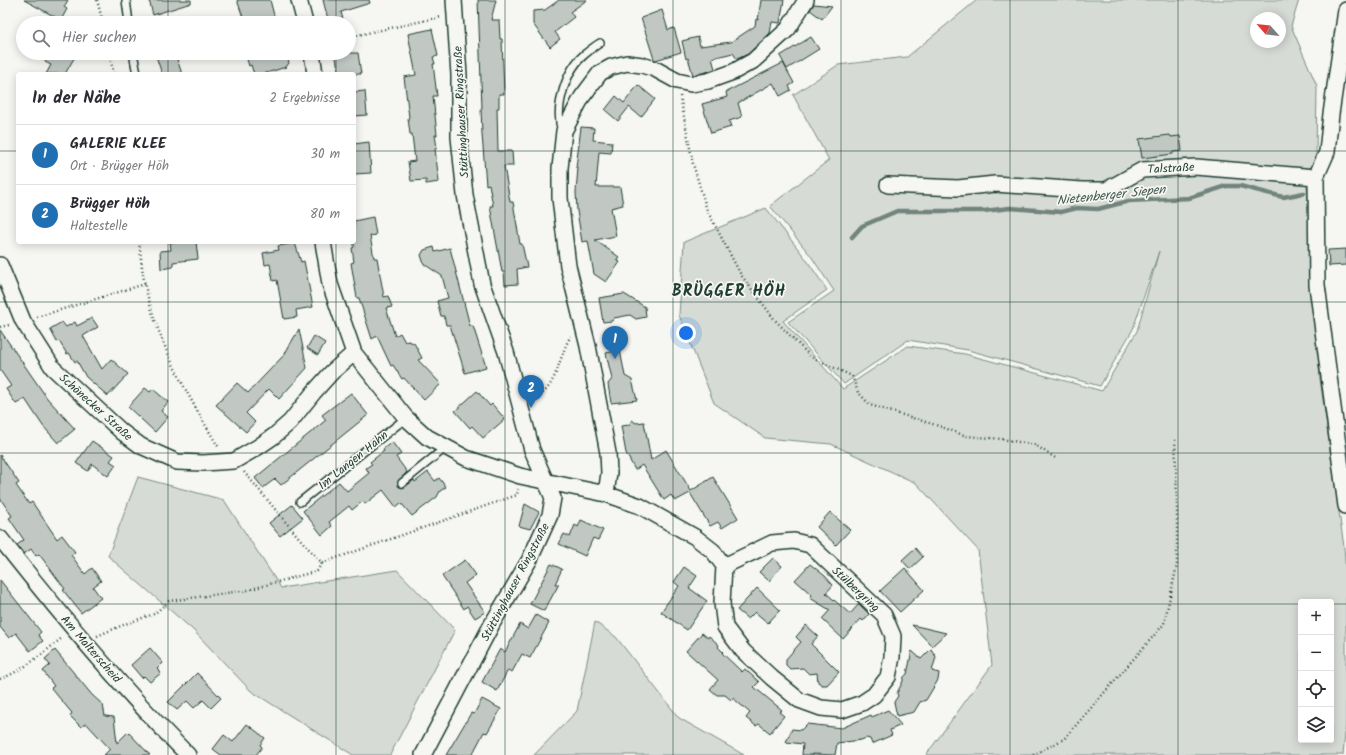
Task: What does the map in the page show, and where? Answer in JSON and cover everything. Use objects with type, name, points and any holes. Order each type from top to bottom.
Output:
[{"type":"street","points":[[299,0],[303,16]]},
{"type":"street","points":[[606,494],[609,473],[607,446],[588,346],[568,266],[561,205],[560,168],[564,131],[582,97],[600,74],[611,66],[627,63],[655,69],[677,81],[691,84],[708,82],[753,61],[788,29],[806,0]]},
{"type":"street","name":"Stüttinghauser Ringstraße","points":[[423,755],[492,624],[530,559],[550,516],[553,498],[532,450],[506,352],[482,284],[465,195],[459,137],[459,75],[455,7]]},
{"type":"street","points":[[1346,10],[1327,152],[1316,177],[1317,285],[1346,506]]},
{"type":"street","points":[[313,60],[315,72]]},
{"type":"street","name":"Talstraße","points":[[888,184],[958,188],[996,184],[1082,190],[1106,190],[1142,170],[1196,167],[1316,177]]},
{"type":"street","points":[[323,244],[330,284],[354,353],[406,418],[427,437],[466,458],[520,476],[545,480],[606,494],[640,506],[695,537],[713,551],[724,566]]},
{"type":"street","name":"Schönecker Straße","points":[[0,265],[23,321],[53,368],[122,432],[141,446],[177,462],[203,463],[229,461],[258,447],[290,422],[332,372],[354,353]]},
{"type":"street","name":"Am Malterscheid","points":[[0,538],[75,631],[136,700],[188,755]]},
{"type":"street","name":"Stülbergring","points":[[794,541],[810,545],[884,615],[893,636],[892,657],[888,677],[874,695],[862,703],[842,710],[821,708],[799,700],[772,678],[743,650],[725,627],[722,603],[724,566],[772,544],[794,541]]},
{"type":"lane","points":[[126,0],[128,16]]},
{"type":"lane","points":[[563,136],[560,127],[560,109],[563,89],[572,70],[584,54],[600,43]]},
{"type":"lane","points":[[135,60],[136,72]]},
{"type":"lane","name":"Im Langen Hahn","points":[[300,502],[406,418]]},
{"type":"lane","points":[[402,483],[445,448]]},
{"type":"path","points":[[97,0],[101,16]]},
{"type":"path","points":[[356,35],[455,7]]},
{"type":"path","points":[[111,60],[114,72]]},
{"type":"path","points":[[677,81],[693,164],[707,210],[741,274],[775,320],[811,357],[852,376],[858,392],[870,405],[939,426],[966,436],[1002,439],[1035,446],[1057,459]]},
{"type":"path","points":[[139,244],[145,284],[162,343],[192,404],[219,449],[275,508],[302,542],[322,563]]},
{"type":"path","points":[[47,314],[145,284]]},
{"type":"path","points":[[540,396],[550,384],[559,366],[568,340]]},
{"type":"path","points":[[1033,755],[1064,739],[1164,624],[1177,565],[1175,437]]},
{"type":"path","points":[[0,679],[10,676],[75,631],[88,637],[101,635],[128,623],[154,614],[169,601],[248,590],[317,571],[322,563],[517,495],[520,476]]},
{"type":"shaded area","points":[[977,0],[1299,0],[1291,26],[1317,86],[1316,155],[1307,186],[1313,288],[1320,379],[1344,547],[1346,575],[1346,723],[1343,755],[926,755],[992,665],[978,550],[916,483],[831,444],[765,438],[714,403],[679,315],[684,242],[766,208],[806,259],[827,290],[783,321],[843,389],[908,346],[965,354],[1102,391],[1137,331],[1159,251],[1133,329],[1100,386],[968,350],[908,340],[844,384],[788,322],[834,291],[811,256],[770,206],[829,160],[793,95],[838,65],[907,57]]},
{"type":"shaded area","points":[[138,477],[224,500],[281,588],[397,570],[455,630],[390,755],[353,755],[251,691],[193,630],[108,556]]},
{"type":"shaded area","points":[[595,622],[616,637],[679,718],[744,755],[534,755],[577,711]]},
{"type":"building","points":[[24,0],[68,0],[64,7],[67,9],[63,16],[54,16]]},
{"type":"building","points":[[149,0],[191,0],[191,3],[153,15]]},
{"type":"building","points":[[237,0],[270,0],[274,16],[243,16]]},
{"type":"building","points":[[323,0],[369,0],[370,3],[341,12],[342,16],[327,16]]},
{"type":"building","points":[[478,0],[496,0],[491,20],[499,20],[500,39],[502,39],[504,94],[499,94],[499,108],[497,108],[498,151],[512,151],[513,166],[504,166],[510,202],[513,202],[520,244],[522,244],[527,267],[517,269],[518,284],[505,285],[504,272],[502,272],[490,206],[493,206],[489,184],[486,185],[482,134]]},
{"type":"building","points":[[559,0],[587,0],[570,12],[574,17],[555,32],[560,39],[550,47],[533,24],[533,11],[545,10]]},
{"type":"building","points":[[761,0],[784,0],[780,23],[772,22],[770,33],[748,54],[737,59],[733,53],[712,58],[715,69],[693,75],[688,58],[686,59],[682,41],[698,37],[700,46],[731,42],[755,26],[756,19],[758,20]]},
{"type":"building","points":[[814,4],[832,6],[822,19],[810,10]]},
{"type":"building","points":[[662,10],[668,30],[674,28],[681,52],[656,60],[654,59],[641,18]]},
{"type":"building","points":[[432,29],[438,56],[433,57],[435,64],[433,64],[437,96],[433,96],[437,135],[435,135],[437,148],[435,149],[439,182],[426,184],[426,180],[411,181],[408,162],[415,161],[412,134],[410,134],[404,77],[416,75],[408,34]]},
{"type":"building","points":[[811,37],[819,49],[787,69],[780,56]]},
{"type":"building","points":[[356,53],[358,53],[361,74],[356,74],[356,72],[339,72],[336,60],[356,60]]},
{"type":"building","points":[[46,60],[73,60],[66,72],[47,72],[51,65],[45,62]]},
{"type":"building","points":[[157,60],[177,60],[181,72],[161,72]]},
{"type":"building","points":[[247,60],[288,60],[289,63],[286,67],[270,72],[253,72],[251,65],[249,66]]},
{"type":"building","points":[[783,63],[794,83],[789,86],[791,90],[780,96],[773,83],[738,103],[742,117],[729,121],[731,127],[711,133],[702,104],[727,97],[726,92]]},
{"type":"building","points":[[638,85],[655,99],[641,117],[629,107],[618,121],[605,110],[616,96],[624,103]]},
{"type":"building","points":[[365,91],[367,115],[356,116],[356,92]]},
{"type":"building","points":[[581,127],[594,128],[593,140],[612,142],[611,153],[599,152],[596,187],[620,187],[623,205],[611,208],[616,236],[595,240],[619,257],[616,260],[620,262],[606,282],[594,274],[588,241],[582,242],[577,211],[576,192],[578,168],[576,168]]},
{"type":"building","points":[[1170,135],[1171,137],[1180,136],[1182,151],[1173,152],[1173,154],[1142,158],[1139,139]]},
{"type":"building","points":[[369,142],[371,173],[356,174],[356,144]]},
{"type":"building","points":[[373,217],[376,235],[370,236],[374,258],[377,258],[384,297],[388,296],[392,307],[386,308],[395,336],[400,333],[405,342],[408,341],[414,343],[422,358],[418,360],[441,384],[424,400],[404,378],[402,379],[393,365],[391,366],[377,336],[372,339],[359,298],[357,298],[351,263],[354,262],[352,248],[354,247],[354,244],[356,244],[356,221]]},
{"type":"building","points":[[170,244],[196,244],[198,259],[173,262],[173,267],[161,269],[160,251],[171,250]]},
{"type":"building","points":[[295,244],[301,262],[304,261],[313,307],[296,310],[297,317],[284,319],[277,280],[273,281],[270,264],[265,265],[263,253],[279,250],[278,246]]},
{"type":"building","points":[[434,247],[435,252],[450,248],[470,326],[473,326],[486,367],[465,373],[450,325],[446,325],[444,316],[441,316],[437,301],[448,298],[442,276],[424,264],[421,255],[424,250]]},
{"type":"building","points":[[1346,249],[1346,265],[1329,266],[1328,250]]},
{"type":"building","points":[[624,294],[645,307],[646,317],[636,319],[630,315],[614,318],[612,321],[603,322],[599,298]]},
{"type":"building","points":[[92,318],[98,327],[83,336],[102,369],[111,359],[128,374],[108,396],[86,377],[77,361],[75,362],[69,353],[67,354],[59,341],[57,342],[50,329],[62,322],[66,327],[75,322],[77,326]]},
{"type":"building","points":[[299,329],[307,368],[279,399],[269,389],[246,413],[255,422],[246,432],[216,405],[237,383],[248,393],[284,355]]},
{"type":"building","points":[[0,330],[47,398],[75,429],[58,443],[43,426],[25,399],[16,404],[6,389],[11,386],[0,370]]},
{"type":"building","points":[[314,336],[325,343],[318,355],[307,348]]},
{"type":"building","points":[[620,350],[625,376],[632,380],[637,400],[611,403],[608,384],[612,379],[606,353]]},
{"type":"building","points":[[145,388],[150,392],[153,389],[168,402],[161,411],[168,417],[155,432],[128,407]]},
{"type":"building","points":[[477,391],[490,406],[492,404],[505,419],[483,438],[472,426],[470,428],[455,411]]},
{"type":"building","points":[[351,393],[368,415],[281,485],[275,479],[263,488],[255,478],[326,420],[322,415]]},
{"type":"building","points":[[632,420],[636,423],[644,422],[651,460],[666,450],[691,491],[713,477],[738,518],[722,528],[718,522],[710,526],[690,493],[675,501],[671,495],[664,500],[642,465],[635,470],[626,453],[621,426],[629,425]]},
{"type":"building","points":[[92,441],[114,456],[110,461],[116,465],[108,476],[92,464],[88,471],[76,463]]},
{"type":"building","points":[[392,442],[401,454],[396,457],[407,472],[398,481],[398,486],[402,488],[405,487],[414,480],[415,482],[428,472],[435,481],[439,478],[446,487],[440,491],[437,497],[412,516],[401,503],[396,507],[383,490],[365,504],[363,501],[352,510],[349,506],[329,522],[332,526],[322,535],[303,511],[339,482],[347,491],[369,473],[366,468],[372,464],[370,462],[384,451],[383,449]]},
{"type":"building","points":[[0,455],[19,483],[16,485],[29,504],[32,502],[57,539],[62,535],[75,552],[71,555],[85,574],[92,568],[101,581],[93,587],[101,598],[81,613],[63,590],[65,589],[39,554],[36,556],[31,549],[24,554],[17,545],[24,540],[9,518],[12,516],[0,498]]},
{"type":"building","points":[[525,504],[539,512],[530,529],[519,526]]},
{"type":"building","points":[[292,505],[303,518],[280,536],[269,523]]},
{"type":"building","points":[[830,512],[850,530],[836,545],[817,527]]},
{"type":"building","points":[[581,520],[603,530],[598,540],[593,538],[585,556],[559,544],[564,534],[570,537],[575,525],[578,527]]},
{"type":"building","points":[[915,548],[923,557],[910,569],[902,560]]},
{"type":"building","points":[[773,558],[782,566],[769,581],[759,572]]},
{"type":"building","points":[[465,560],[476,575],[465,583],[485,612],[475,618],[467,606],[464,609],[442,576]]},
{"type":"building","points":[[551,564],[562,569],[555,584],[559,584],[544,611],[530,604]]},
{"type":"building","points":[[810,564],[825,576],[833,585],[826,593],[850,614],[859,604],[869,614],[863,621],[861,619],[843,639],[822,619],[830,610],[810,598],[812,595],[795,580]]},
{"type":"building","points":[[684,567],[697,576],[689,588],[707,601],[687,630],[661,612],[679,586],[674,582]]},
{"type":"building","points":[[905,568],[924,590],[900,612],[880,591]]},
{"type":"building","points":[[0,580],[41,632],[38,635],[43,641],[30,651],[16,633],[9,638],[0,627]]},
{"type":"building","points":[[757,588],[780,610],[768,623],[755,612],[748,619],[737,610]]},
{"type":"building","points":[[536,615],[549,623],[530,658],[522,654],[512,672],[508,670],[497,691],[482,682],[500,649],[505,652],[520,624],[528,629]]},
{"type":"building","points":[[806,625],[818,636],[811,644],[839,672],[827,685],[822,685],[818,682],[817,673],[809,674],[803,668],[790,669],[786,665],[786,659],[801,642],[796,637]]},
{"type":"building","points":[[912,625],[946,633],[932,646]]},
{"type":"building","points":[[702,633],[708,638],[709,636],[719,645],[718,647],[723,652],[722,653],[742,672],[745,669],[759,682],[754,687],[782,710],[779,712],[784,716],[770,733],[759,724],[756,726],[746,718],[750,713],[733,698],[731,700],[725,695],[717,695],[710,689],[718,680],[686,651]]},
{"type":"building","points":[[150,648],[163,663],[157,669],[161,673],[150,682],[144,676],[142,678],[131,665]]},
{"type":"building","points":[[931,649],[936,657],[932,671],[939,673],[938,680],[926,700],[920,702],[914,712],[897,716],[894,702],[898,696],[897,693],[903,678],[907,674],[912,651],[921,659]]},
{"type":"building","points":[[55,650],[92,695],[103,705],[105,716],[114,717],[117,743],[128,732],[150,755],[104,755],[110,749],[86,723],[81,727],[70,716],[72,713],[51,688],[54,686],[43,671],[50,665],[45,659]]},
{"type":"building","points":[[197,673],[221,698],[211,708],[203,700],[194,708],[187,701],[177,710],[168,702]]},
{"type":"building","points":[[482,699],[501,709],[487,733],[484,732],[472,755],[446,755],[471,713],[474,714]]},
{"type":"building","points":[[888,710],[901,725],[890,730],[892,735],[872,744],[870,739],[866,738],[837,743],[835,755],[802,755],[803,744],[786,742],[792,729],[801,730],[807,724],[842,728],[871,715],[872,717]]},
{"type":"building","points":[[247,724],[265,738],[260,745],[262,747],[256,755],[221,755],[213,749],[224,735],[233,742]]},
{"type":"waterway","name":"Nietenberger Siepen","points":[[852,237],[862,226],[897,211],[984,211],[1010,208],[1061,212],[1077,208],[1098,209],[1129,201],[1189,198],[1226,186],[1240,186],[1283,197],[1304,193]]},
{"type":"place","name":"GALERIE KLEE","points":[[615,359]]},
{"type":"place","name":"Brügger Höh","points":[[531,408]]},
{"type":"district","name":"BRÜGGER HÖH","points":[[729,290]]}]
